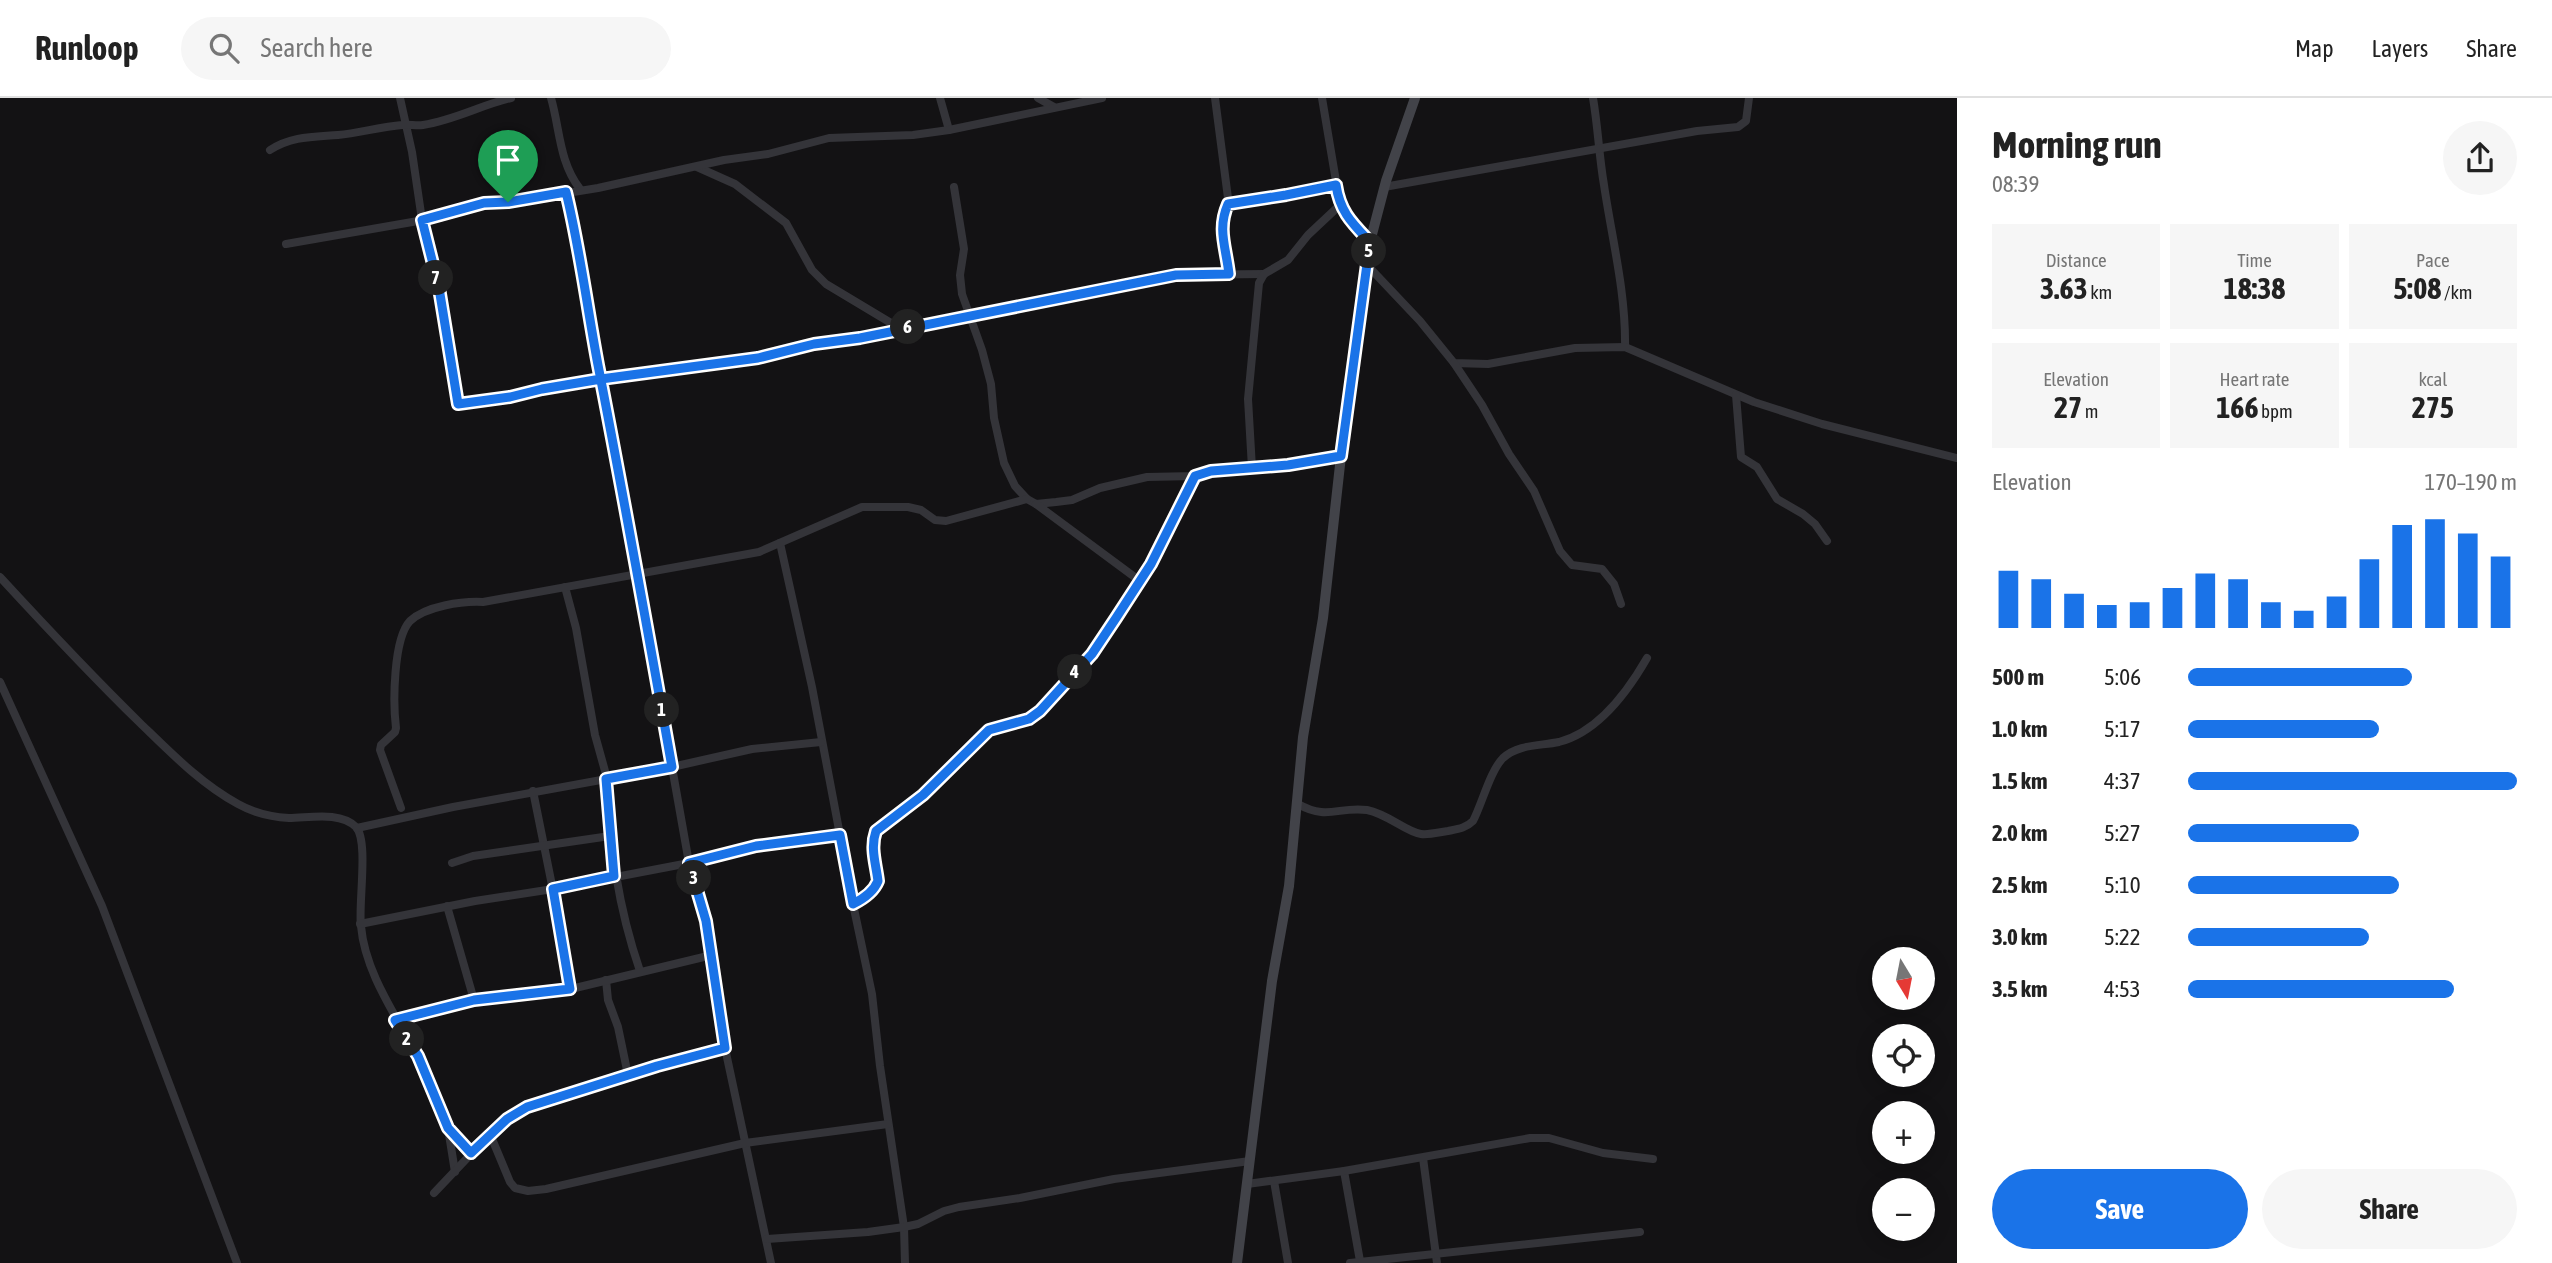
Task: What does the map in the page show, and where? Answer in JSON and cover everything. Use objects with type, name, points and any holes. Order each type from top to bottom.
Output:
[{"type":"main road","points":[[1237,1263],[1272,981],[1289,886],[1303,737],[1323,618],[1341,456],[1370,242],[1384,187],[1415,98]]},
{"type":"street","points":[[400,98],[412,152],[422,220],[439,288],[458,404],[601,379],[758,358],[814,344],[860,338],[1176,275],[1265,274],[1288,260],[1308,235],[1340,205]]},
{"type":"street","points":[[270,150],[283,142],[304,137],[405,124],[421,125],[450,119],[511,98]]},
{"type":"street","points":[[551,98],[562,153],[572,179],[580,189]]},
{"type":"street","points":[[940,98],[948,130]]},
{"type":"street","points":[[1038,98],[1054,107]]},
{"type":"street","points":[[286,244],[422,220],[484,203],[524,200],[768,154],[829,138],[913,135],[948,130],[1102,98]]},
{"type":"street","points":[[1215,98],[1228,204],[1221,230],[1227,251],[1229,274]]},
{"type":"street","points":[[1322,98],[1340,205],[1370,242]]},
{"type":"street","points":[[1593,98],[1616,254],[1625,348]]},
{"type":"street","points":[[1384,187],[1697,131],[1738,127],[1746,121],[1749,98]]},
{"type":"street","points":[[697,167],[735,184],[786,223],[812,270],[826,284],[901,329]]},
{"type":"street","points":[[1228,204],[1336,185]]},
{"type":"street","points":[[954,187],[964,249],[960,285],[991,384],[994,418],[1004,463],[1015,486],[1027,499],[1140,581]]},
{"type":"street","points":[[566,192],[576,232],[582,279],[689,863],[706,921],[725,1048],[771,1263]]},
{"type":"street","points":[[1368,266],[1420,321],[1454,363],[1534,492],[1560,551],[1572,565],[1602,569],[1614,584],[1621,604]]},
{"type":"street","points":[[1252,468],[1248,399],[1258,290],[1265,274]]},
{"type":"street","points":[[1454,363],[1488,364],[1575,348],[1625,348],[1736,395],[1822,424],[1957,458]]},
{"type":"street","points":[[1736,395],[1741,457],[1757,467],[1777,499],[1803,513],[1827,541]]},
{"type":"street","points":[[1036,504],[1072,500],[1100,488],[1147,477],[1195,476],[1211,471],[1341,456]]},
{"type":"street","points":[[853,904],[877,885],[872,840],[876,831],[923,795],[989,730],[1029,719],[1040,711],[1092,654],[1140,581],[1195,476]]},
{"type":"street","points":[[401,808],[380,750],[383,742],[395,732],[393,698],[401,636],[408,623],[418,616],[436,609],[759,552],[862,507],[908,507],[921,510],[935,520],[946,521],[1027,499]]},
{"type":"street","points":[[780,543],[812,687],[872,994],[904,1227],[905,1263]]},
{"type":"street","points":[[0,577],[100,683],[199,778],[237,804],[260,814],[286,818],[332,817],[357,828],[362,844],[360,924],[367,956],[395,1020],[418,1056],[448,1128],[455,1172]]},
{"type":"street","points":[[565,587],[576,628],[595,736],[606,775],[614,876],[630,943],[640,971]]},
{"type":"street","points":[[1298,804],[1326,814],[1357,810],[1375,812],[1424,834],[1465,827],[1473,821],[1500,761],[1509,753],[1522,748],[1558,742],[1587,731],[1617,699],[1647,658]]},
{"type":"street","points":[[0,682],[102,906],[237,1263]]},
{"type":"street","points":[[357,828],[606,775],[672,767],[752,749],[821,742]]},
{"type":"street","points":[[533,791],[570,989]]},
{"type":"street","points":[[360,924],[689,863],[756,846],[840,835]]},
{"type":"street","points":[[452,863],[473,856],[610,836]]},
{"type":"street","points":[[447,906],[474,1000]]},
{"type":"street","points":[[395,1020],[474,1000],[570,989],[712,955]]},
{"type":"street","points":[[606,980],[608,1000],[618,1027],[628,1075]]},
{"type":"street","points":[[434,1193],[490,1134],[527,1107],[725,1048]]},
{"type":"street","points":[[490,1134],[510,1182],[515,1188],[528,1191],[745,1143],[888,1124]]},
{"type":"street","points":[[448,1128],[471,1153]]},
{"type":"street","points":[[1247,1184],[1423,1158],[1513,1140],[1549,1138],[1604,1153],[1653,1159]]},
{"type":"street","points":[[1423,1158],[1437,1263]]},
{"type":"street","points":[[766,1239],[869,1233],[918,1224],[944,1210],[959,1207],[1114,1179],[1250,1161]]},
{"type":"street","points":[[1344,1171],[1360,1261]]},
{"type":"street","points":[[1274,1181],[1288,1263]]},
{"type":"street","points":[[1350,1263],[1640,1232]]},
{"type":"route","points":[[508,202],[484,203],[422,220],[439,288],[458,404],[601,379],[758,358],[814,344],[860,338],[1176,275],[1229,274],[1227,251],[1221,230],[1228,204],[1336,185],[1340,205],[1370,242],[1341,456],[1288,465],[1211,471],[1195,476],[1151,564],[1092,654],[1040,711],[1029,719],[989,730],[923,795],[876,831],[872,840],[878,881],[860,900],[853,904],[840,835],[756,846],[689,863],[706,921],[725,1048],[657,1066],[527,1107],[507,1119],[471,1153],[448,1128],[418,1056],[395,1020],[474,1000],[570,989],[553,889],[614,876],[606,779],[672,767],[638,575],[601,379],[582,279],[576,232],[566,192],[508,202]]}]
